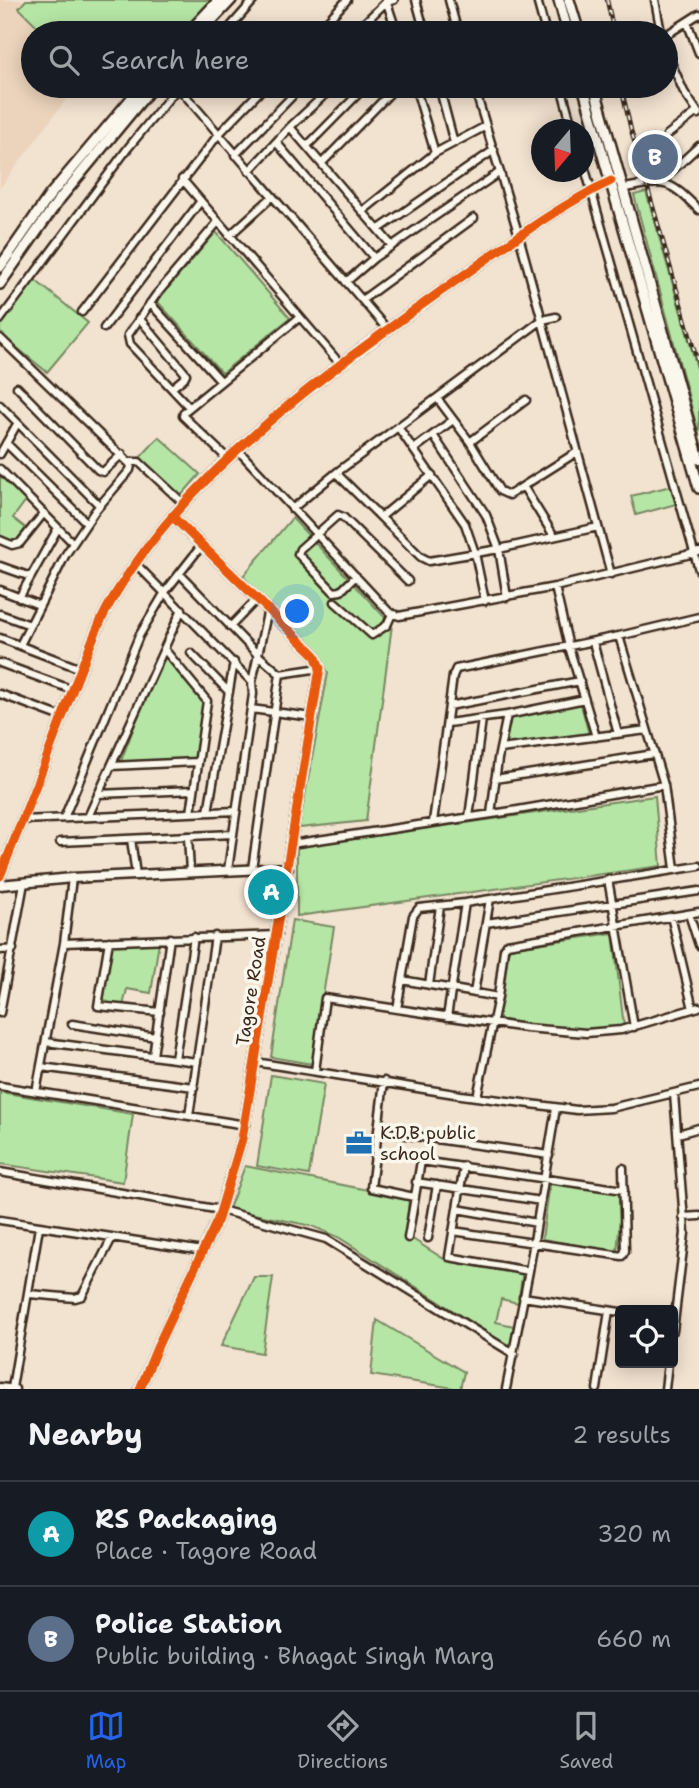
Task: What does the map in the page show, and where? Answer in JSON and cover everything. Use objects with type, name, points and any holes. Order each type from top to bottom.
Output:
[{"type":"main road","points":[[199,21],[219,0]]},
{"type":"main road","points":[[211,21],[231,0]]},
{"type":"main road","points":[[559,0],[565,21]]},
{"type":"main road","points":[[569,0],[575,21]]},
{"type":"main road","points":[[0,284],[134,98]]},
{"type":"main road","points":[[0,267],[50,195],[141,98]]},
{"type":"main road","points":[[587,98],[636,270],[699,459]]},
{"type":"main road","points":[[598,98],[646,268],[699,488]]},
{"type":"main road","points":[[589,106],[599,103]]},
{"type":"main road","points":[[636,270],[646,268]]},
{"type":"street","points":[[236,21],[254,0]]},
{"type":"street","points":[[327,21],[347,0]]},
{"type":"street","points":[[416,0],[422,21]]},
{"type":"street","points":[[449,0],[455,21]]},
{"type":"street","points":[[537,0],[543,21]]},
{"type":"street","points":[[655,0],[661,21]]},
{"type":"street","points":[[389,1],[392,21]]},
{"type":"street","points":[[368,21],[389,1]]},
{"type":"street","points":[[678,27],[699,14]]},
{"type":"street","points":[[687,22],[699,53]]},
{"type":"street","points":[[667,135],[698,113],[678,79]]},
{"type":"street","points":[[0,320],[128,148],[169,98]]},
{"type":"street","points":[[188,98],[387,329]]},
{"type":"street","points":[[82,312],[218,135],[253,98]]},
{"type":"street","points":[[235,155],[290,98]]},
{"type":"street","points":[[249,171],[321,98]]},
{"type":"street","points":[[307,146],[354,98]]},
{"type":"street","points":[[322,163],[385,98]]},
{"type":"street","points":[[419,98],[435,153]]},
{"type":"street","points":[[442,98],[454,143]]},
{"type":"street","points":[[478,98],[519,236],[611,574]]},
{"type":"street","points":[[564,98],[570,119]]},
{"type":"street","points":[[364,210],[435,153],[486,126]]},
{"type":"street","points":[[290,127],[364,210],[392,246]]},
{"type":"street","points":[[276,142],[374,258]]},
{"type":"street","points":[[660,182],[699,146]]},
{"type":"street","points":[[379,229],[494,150]]},
{"type":"street","points":[[346,282],[374,258],[500,172]]},
{"type":"street","points":[[182,180],[341,365]]},
{"type":"street","points":[[0,876],[103,615],[135,563],[183,503],[238,450],[387,329],[519,236],[611,181]]},
{"type":"street","points":[[588,182],[697,552],[699,570]]},
{"type":"street","points":[[625,188],[660,182],[674,187],[699,210]]},
{"type":"street","points":[[229,236],[272,197]]},
{"type":"street","points":[[104,328],[200,202]]},
{"type":"street","points":[[362,300],[474,218]]},
{"type":"street","points":[[189,407],[128,340],[130,331],[150,303],[217,223]]},
{"type":"street","points":[[150,303],[221,381]]},
{"type":"street","points":[[228,459],[183,416],[184,412],[300,317]]},
{"type":"street","points":[[292,509],[336,472],[542,320],[556,317]]},
{"type":"street","points":[[139,318],[186,374],[172,388]]},
{"type":"street","points":[[0,338],[131,465],[130,470],[99,505],[74,543],[20,645]]},
{"type":"street","points":[[17,387],[98,471],[103,472],[122,454]]},
{"type":"street","points":[[437,398],[470,442],[500,491],[509,495],[578,452]]},
{"type":"street","points":[[470,442],[526,400]]},
{"type":"street","points":[[0,405],[99,505]]},
{"type":"street","points":[[414,449],[453,420]]},
{"type":"street","points":[[0,454],[17,424]]},
{"type":"street","points":[[398,426],[461,517],[475,553],[485,601]]},
{"type":"street","points":[[433,435],[486,515],[499,549],[507,597]]},
{"type":"street","points":[[6,443],[87,523]]},
{"type":"street","points":[[238,450],[392,614],[406,617],[507,597],[697,552]]},
{"type":"street","points":[[129,462],[139,462],[183,503]]},
{"type":"street","points":[[0,469],[74,543]]},
{"type":"street","points":[[336,472],[424,560],[435,561],[499,549],[598,527]]},
{"type":"street","points":[[381,517],[432,475]]},
{"type":"street","points":[[523,486],[554,536]]},
{"type":"street","points":[[0,540],[12,545],[20,543],[44,513]]},
{"type":"street","points":[[356,576],[341,591],[334,592],[299,557],[298,551],[336,516],[340,515],[408,581]]},
{"type":"street","points":[[172,516],[315,655],[320,668],[280,674],[258,655],[180,574]]},
{"type":"street","points":[[19,598],[58,528]]},
{"type":"street","points":[[64,818],[135,644],[165,592],[202,545]]},
{"type":"street","points":[[135,563],[252,682]]},
{"type":"street","points":[[0,566],[31,577]]},
{"type":"street","points":[[555,587],[569,647],[596,737]]},
{"type":"street","points":[[0,590],[39,605]]},
{"type":"street","points":[[230,626],[257,599]]},
{"type":"street","points":[[335,602],[372,635],[387,625],[392,614]]},
{"type":"street","points":[[88,817],[182,608]]},
{"type":"street","points":[[228,870],[253,694],[252,682],[268,609]]},
{"type":"street","points":[[0,614],[30,625]]},
{"type":"street","points":[[433,822],[456,669],[593,642],[699,617]]},
{"type":"street","points":[[620,636],[664,785],[675,869]]},
{"type":"street","points":[[0,638],[81,669]]},
{"type":"street","points":[[593,642],[618,734]]},
{"type":"street","points":[[164,649],[207,701],[191,813]]},
{"type":"street","points":[[191,653],[229,692]]},
{"type":"street","points":[[208,812],[234,662]]},
{"type":"street","points":[[0,663],[73,690]]},
{"type":"street","name":"Tagore Road","points":[[140,1389],[221,1210],[246,1125],[320,668]]},
{"type":"street","points":[[252,869],[280,674]]},
{"type":"street","points":[[449,706],[580,681]]},
{"type":"street","points":[[1,696],[62,717]]},
{"type":"street","points":[[448,723],[507,715],[585,699]]},
{"type":"street","points":[[251,709],[312,717]]},
{"type":"street","points":[[491,814],[507,715]]},
{"type":"street","points":[[469,817],[482,719]]},
{"type":"street","points":[[500,749],[647,730]]},
{"type":"street","points":[[495,779],[654,754]]},
{"type":"street","points":[[111,766],[197,762]]},
{"type":"street","points":[[290,844],[664,785]]},
{"type":"street","points":[[98,794],[194,790]]},
{"type":"street","points":[[22,820],[236,811]]},
{"type":"street","points":[[60,842],[233,834]]},
{"type":"street","points":[[188,836],[191,872]]},
{"type":"street","points":[[131,839],[136,875]]},
{"type":"street","points":[[397,1009],[414,912],[419,908],[699,866]]},
{"type":"street","points":[[0,885],[72,878],[288,868]]},
{"type":"street","points":[[36,1092],[64,943],[72,878]]},
{"type":"street","points":[[608,879],[634,1027]]},
{"type":"street","points":[[0,1013],[24,883]]},
{"type":"street","points":[[486,923],[699,891]]},
{"type":"street","points":[[474,993],[490,899]]},
{"type":"street","points":[[447,1017],[465,903]]},
{"type":"street","points":[[429,985],[440,906]]},
{"type":"street","points":[[477,1097],[507,944],[699,912]]},
{"type":"street","points":[[689,914],[699,945]]},
{"type":"street","points":[[315,1071],[326,998],[492,1024],[571,1033],[634,1027],[696,1008],[671,916]]},
{"type":"street","points":[[64,943],[277,935]]},
{"type":"street","points":[[189,1116],[215,936]]},
{"type":"street","points":[[175,1059],[194,937]]},
{"type":"street","points":[[153,1056],[170,938]]},
{"type":"street","points":[[109,941],[98,1006],[160,1012]]},
{"type":"street","points":[[0,950],[13,949]]},
{"type":"street","points":[[402,980],[498,997]]},
{"type":"street","points":[[72,1024],[156,1037]]},
{"type":"street","points":[[46,1042],[197,1062]]},
{"type":"street","points":[[256,1062],[477,1097],[594,1111],[699,1087]]},
{"type":"street","points":[[41,1067],[194,1087]]},
{"type":"street","points":[[384,1082],[371,1188],[375,1191],[414,1197]]},
{"type":"street","points":[[0,1086],[246,1125]]},
{"type":"street","points":[[674,1094],[685,1234],[675,1305]]},
{"type":"street","points":[[506,1389],[534,1245],[556,1108]]},
{"type":"street","points":[[678,1134],[699,1128]]},
{"type":"street","points":[[379,1131],[549,1155]]},
{"type":"street","points":[[408,1238],[421,1161],[624,1190]]},
{"type":"street","points":[[464,1166],[449,1257],[529,1271]]},
{"type":"street","points":[[453,1231],[622,1256],[625,1251],[623,1168]]},
{"type":"street","points":[[0,1172],[221,1210],[326,1239],[513,1354]]},
{"type":"street","points":[[416,1182],[541,1201]]},
{"type":"street","points":[[428,1238],[437,1185]]},
{"type":"street","points":[[457,1209],[537,1223]]},
{"type":"street","points":[[684,1217],[699,1216]]},
{"type":"street","points":[[0,1220],[203,1251]]},
{"type":"street","points":[[0,1387],[14,1389],[39,1227]]},
{"type":"street","points":[[29,1294],[75,1298],[82,1296],[112,1238]]},
{"type":"street","points":[[523,1297],[615,1312]]},
{"type":"street","points":[[597,1389],[608,1311]]},
{"type":"street","points":[[665,1389],[667,1368]]},
{"type":"shaded area","points":[[0,0],[152,0],[132,21],[21,21],[21,98],[67,98],[0,188]]},
{"type":"green space","points":[[26,0],[215,0],[196,21],[32,21],[19,8]]},
{"type":"green space","points":[[646,192],[699,375],[699,435],[634,195]]},
{"type":"green space","points":[[216,232],[290,318],[222,373],[157,301]]},
{"type":"green space","points":[[35,280],[88,323],[47,372],[0,334],[0,323]]},
{"type":"green space","points":[[159,437],[200,474],[180,497],[138,460]]},
{"type":"green space","points":[[0,475],[26,500],[13,518],[27,529],[19,541],[11,543],[0,538]]},
{"type":"green space","points":[[671,486],[676,504],[636,515],[631,496]]},
{"type":"green space","points":[[292,518],[392,625],[366,821],[299,828],[328,673],[243,576]]},
{"type":"green space","points":[[164,649],[209,706],[196,762],[121,761]]},
{"type":"green space","points":[[581,704],[589,735],[502,747],[508,718]]},
{"type":"green space","points":[[655,796],[661,866],[297,916],[297,847]]},
{"type":"green space","points":[[292,920],[334,927],[312,1064],[271,1057]]},
{"type":"green space","points":[[613,933],[624,1027],[594,1031],[560,1030],[526,1026],[497,1018],[509,948]]},
{"type":"green space","points":[[110,942],[159,942],[151,993],[127,989],[123,1006],[101,1000]]},
{"type":"green space","points":[[271,1075],[324,1084],[309,1175],[257,1166]]},
{"type":"green space","points":[[0,1092],[133,1114],[123,1182],[0,1164]]},
{"type":"green space","points":[[245,1166],[409,1198],[406,1234],[411,1238],[444,1259],[523,1271],[518,1303],[501,1299],[496,1322],[514,1326],[510,1347],[338,1237],[312,1226],[229,1209]]},
{"type":"green space","points":[[550,1183],[619,1192],[617,1252],[542,1239]]},
{"type":"green space","points":[[254,1277],[273,1277],[262,1353],[221,1346]]},
{"type":"green space","points":[[377,1320],[464,1372],[460,1389],[371,1375]]},
{"type":"railway","points":[[607,0],[611,21]]},
{"type":"railway","points":[[624,98],[699,367]]},
{"type":"cycle path","points":[[0,876],[103,616],[148,547],[184,503],[224,462],[268,423],[359,350],[529,229],[569,203],[611,181]]},
{"type":"cycle path","points":[[140,1389],[218,1219],[242,1139],[320,668],[315,655],[172,516]]},
{"type":"place","name":"Police Station","points":[[655,157]]},
{"type":"place","name":"RS Packaging","points":[[271,892]]},
{"type":"place","name":"K.D.B public school","points":[[359,1143]]}]
